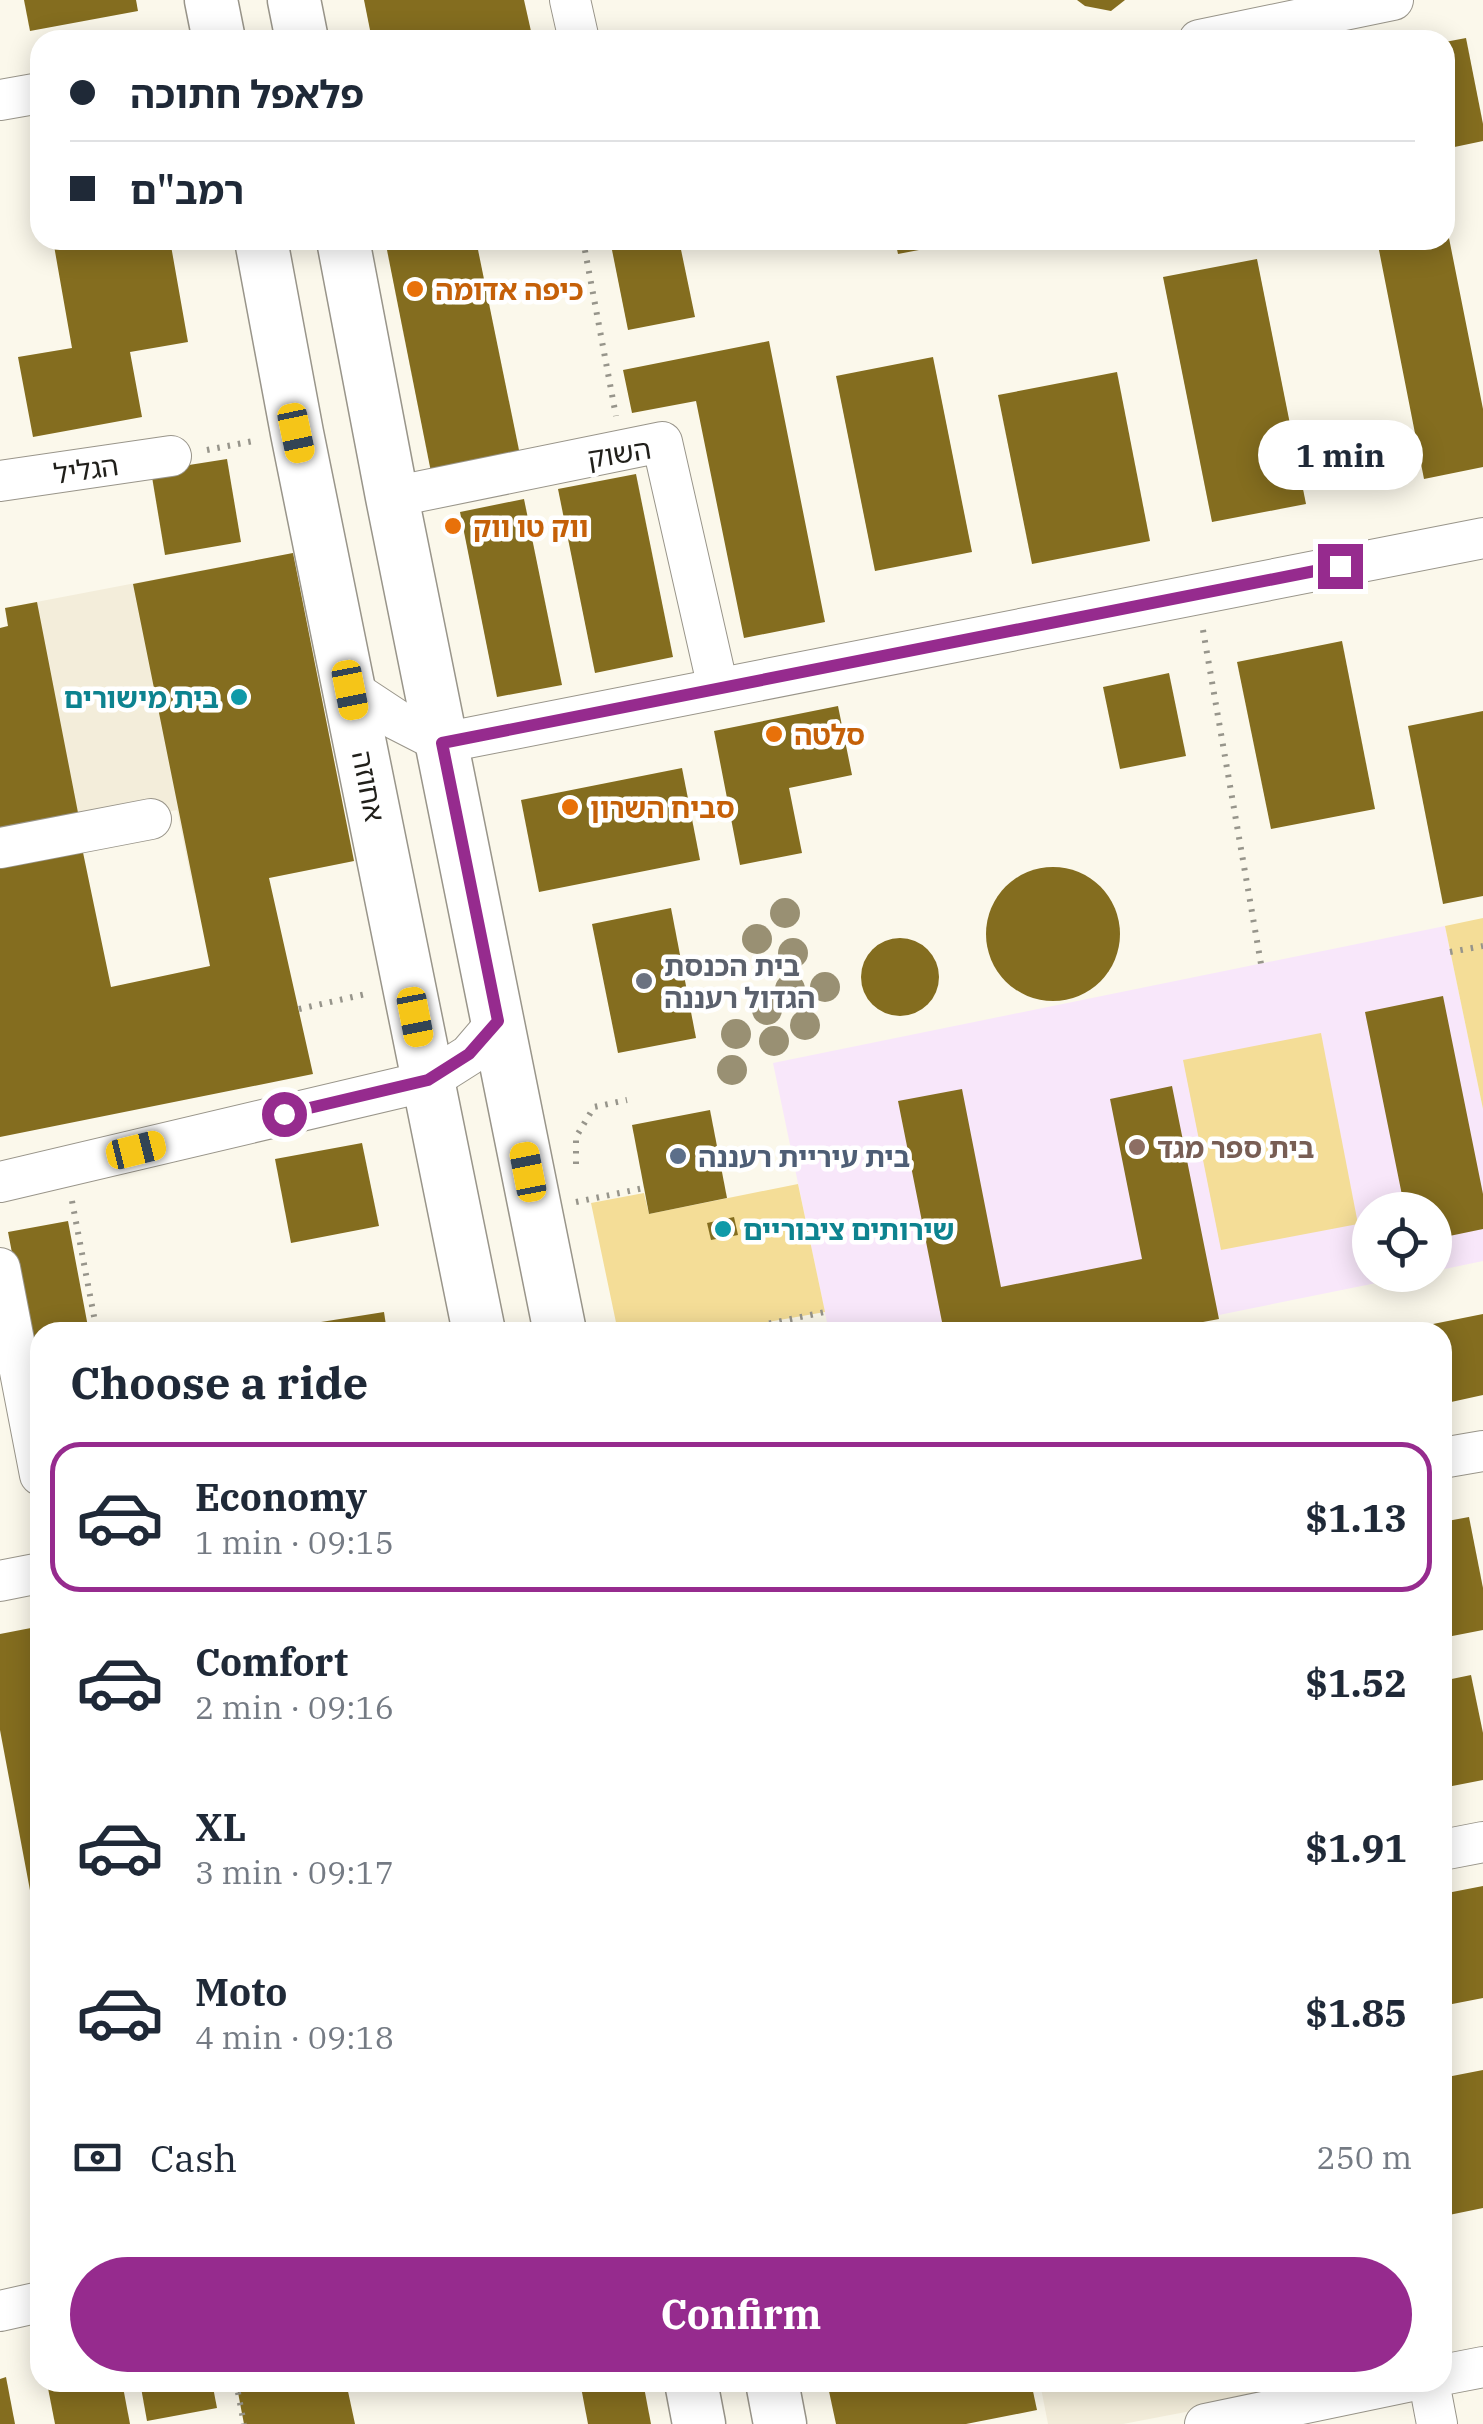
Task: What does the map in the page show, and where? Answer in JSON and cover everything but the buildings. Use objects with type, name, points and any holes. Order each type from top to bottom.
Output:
[{"type":"main road","points":[[211,0],[217,30]]},
{"type":"main road","points":[[294,0],[300,30]]},
{"type":"main road","name":"אחוזה","points":[[274,250],[296,433],[477,1322]]},
{"type":"main road","points":[[346,250],[498,1021],[559,1205],[560,1322]]},
{"type":"main road","points":[[693,2392],[699,2424]]},
{"type":"main road","points":[[774,2392],[780,2424]]},
{"type":"street","points":[[570,0],[577,30]]},
{"type":"street","points":[[1247,30],[1393,0]]},
{"type":"street","points":[[0,100],[30,95]]},
{"type":"street","name":"השוק","points":[[392,497],[662,442],[718,688]]},
{"type":"street","name":"הגליל","points":[[0,481],[171,456]]},
{"type":"street","points":[[350,690],[396,720],[442,743],[1483,538]]},
{"type":"street","points":[[0,848],[150,819]]},
{"type":"street","points":[[0,1182],[378,1092],[432,1103],[498,1021]]},
{"type":"street","points":[[0,1268],[30,1423]]},
{"type":"street","points":[[1452,1456],[1483,1451]]},
{"type":"street","points":[[0,1581],[30,1575]]},
{"type":"street","points":[[1452,1848],[1483,1842]]},
{"type":"street","points":[[0,2311],[30,2304]]},
{"type":"street","points":[[1452,2373],[1483,2367]]},
{"type":"street","points":[[1205,2424],[1359,2392]]},
{"type":"street","points":[[1430,2392],[1437,2424]]},
{"type":"path","points":[[585,250],[622,451]]},
{"type":"path","points":[[171,456],[296,433]]},
{"type":"path","points":[[1197,594],[1262,964]]},
{"type":"path","points":[[1450,952],[1483,946]]},
{"type":"path","points":[[299,1009],[408,985]]},
{"type":"path","points":[[579,1181],[576,1137],[594,1107],[627,1100]]},
{"type":"path","points":[[66,1167],[95,1322]]},
{"type":"path","points":[[559,1205],[644,1188]]},
{"type":"path","points":[[559,1205],[587,1219]]},
{"type":"path","points":[[776,1322],[824,1312]]},
{"type":"path","points":[[238,2392],[244,2424]]},
{"type":"shaded area","points":[[293,553],[354,861],[194,893],[177,810],[0,844],[0,628],[8,626],[5,608]]},
{"type":"shaded area","points":[[1483,918],[1483,1109],[1445,926]]},
{"type":"shaded area","name":"בית ספר מגד","points":[[1445,926],[1483,1109],[1483,1261],[1452,1267],[1452,1192],[1352,1192],[1352,1288],[1184,1322],[827,1322],[773,1063]]},
{"type":"shaded area","points":[[1321,1033],[1352,1193],[1352,1225],[1221,1250],[1183,1060]]},
{"type":"shaded area","points":[[798,1184],[825,1312],[768,1322],[616,1322],[591,1203],[644,1193],[649,1214]]},
{"type":"shaded area","points":[[1042,2392],[1291,2392],[1123,2424],[1048,2424]]},
{"type":"place","name":"כיפה אדומה","points":[[415,289]]},
{"type":"place","name":"ווק טו ווק","points":[[453,526]]},
{"type":"place","name":"בית מישורים","points":[[239,697]]},
{"type":"place","name":"סלטה","points":[[774,734]]},
{"type":"place","name":"סביח השרון","points":[[570,807]]},
{"type":"place","name":"בית הכנסת הגדול רעננה","points":[[644,981]]},
{"type":"place","name":"בית ספר מגד","points":[[1137,1147]]},
{"type":"place","name":"בית עיריית רעננה","points":[[678,1156]]},
{"type":"place","name":"שירותים ציבוריים","points":[[723,1229]]},
{"type":"route","points":[[284,1114],[428,1080],[469,1054],[498,1021],[442,743],[1340,566]]}]
